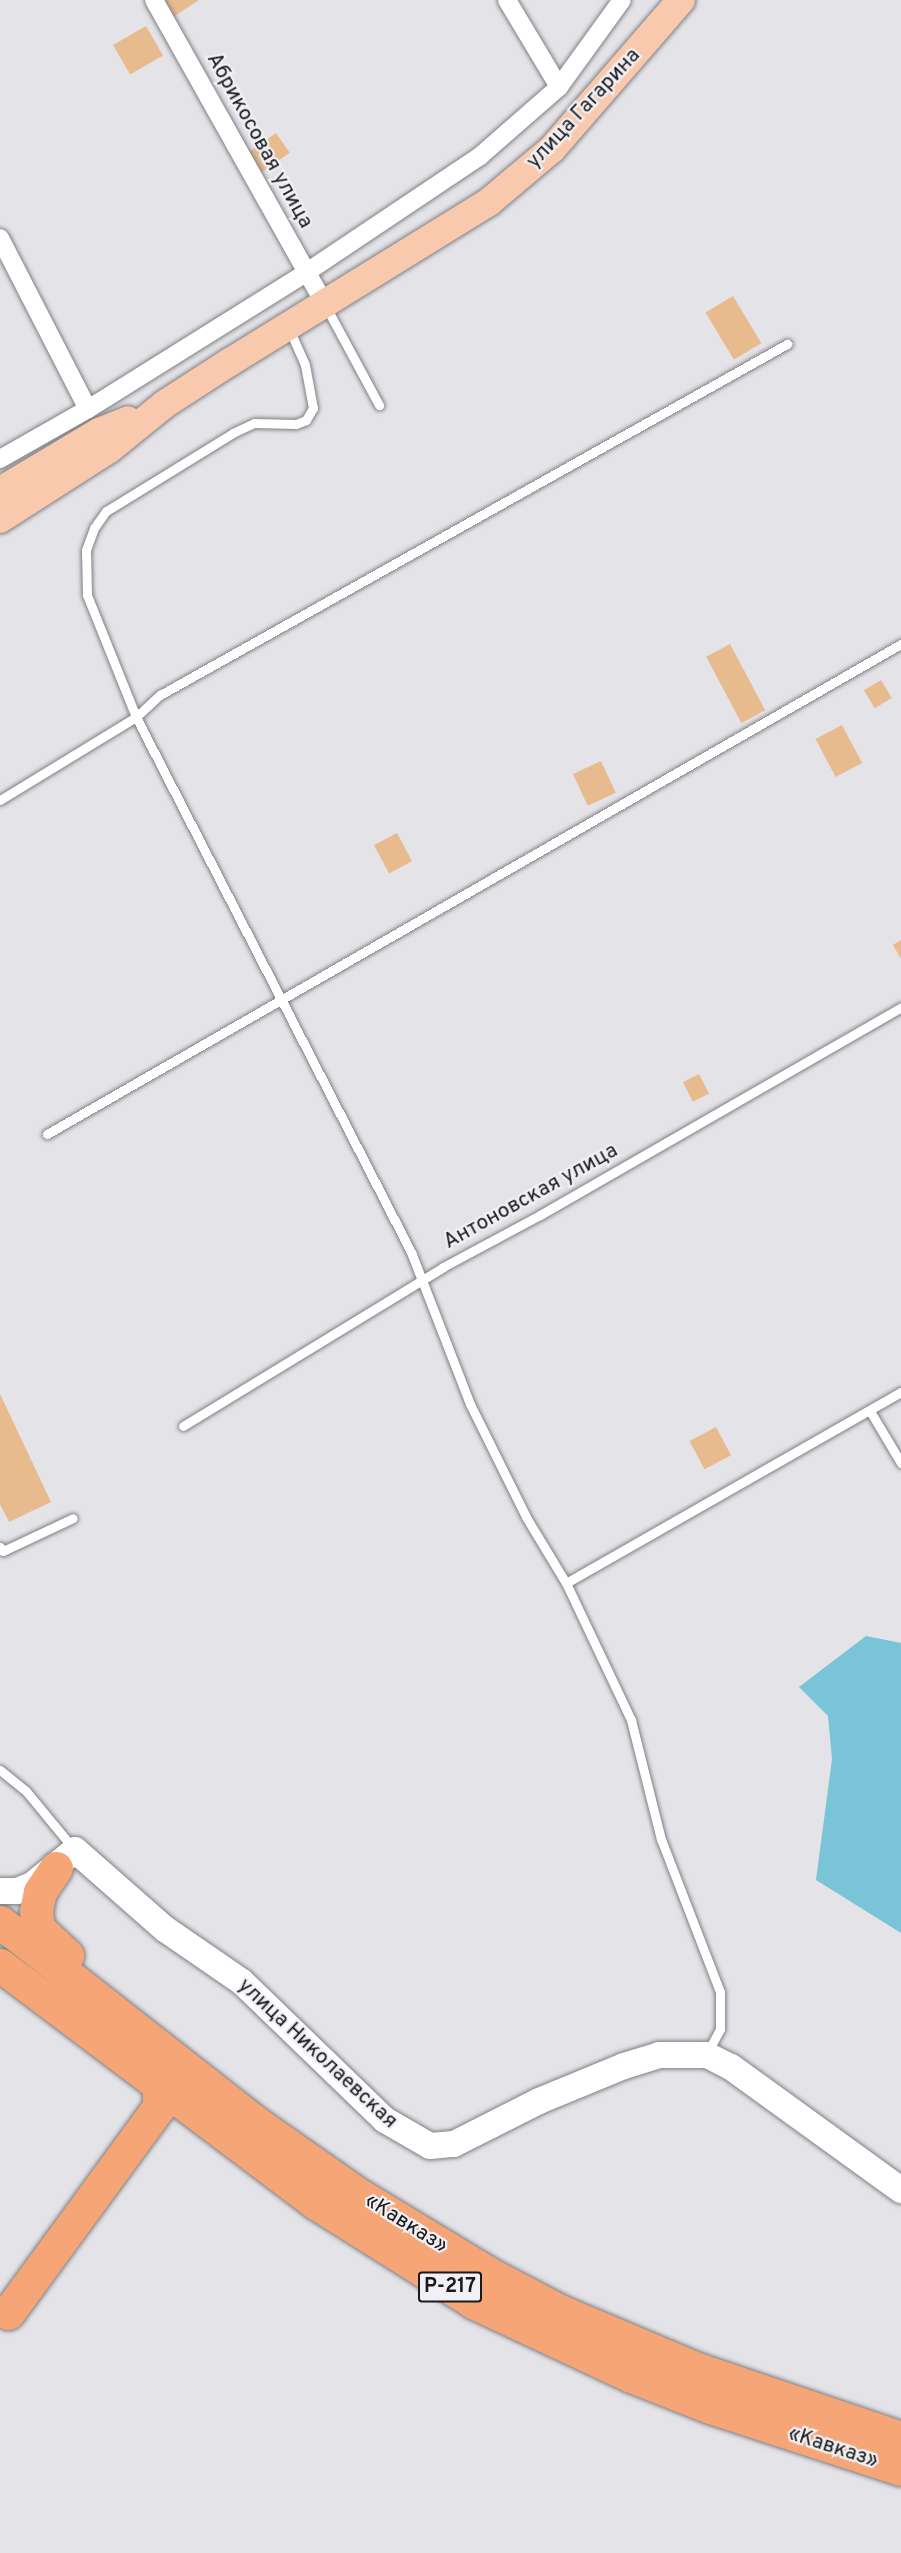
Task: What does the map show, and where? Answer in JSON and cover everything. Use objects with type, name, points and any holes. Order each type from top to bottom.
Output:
[{"type":"highway","points":[[65,1859],[40,1892],[36,1911],[39,1928],[145,2023],[155,2045]]},
{"type":"highway","name":"«Кавказ»","points":[[0,1922],[155,2045],[358,2194],[498,2279],[560,2311],[697,2369],[901,2438]]},
{"type":"highway","name":"«Кавказ»","points":[[0,1965],[166,2099],[316,2204],[473,2302],[631,2376],[710,2407],[901,2469]]},
{"type":"highway","points":[[8,2313],[166,2099]]},
{"type":"main road","name":"улица Гагарина","points":[[165,404],[489,202],[552,149],[681,0]]},
{"type":"main road","points":[[0,491],[99,432],[165,404]]},
{"type":"main road","points":[[0,519],[108,450],[165,404]]},
{"type":"street","name":"Абрикосовая улица","points":[[154,0],[324,303]]},
{"type":"street","points":[[507,0],[558,87]]},
{"type":"street","points":[[0,459],[88,409],[306,272],[480,156],[558,87],[622,0]]},
{"type":"street","points":[[0,237],[88,409]]},
{"type":"street","points":[[0,1891],[17,1891],[65,1859]]},
{"type":"street","name":"улица Николаевская","points":[[65,1859],[242,1982],[385,2120],[430,2146],[454,2144],[539,2101],[624,2066],[659,2055],[707,2055],[730,2067],[901,2190]]},
{"type":"lane","points":[[324,303],[379,405]]},
{"type":"lane","points":[[288,326],[305,365],[313,408],[306,420],[296,424],[254,423],[125,496],[94,528],[86,550],[87,595],[136,717],[284,998],[411,1252],[470,1404],[526,1517],[566,1583],[631,1720],[661,1839],[720,1992],[720,2029],[707,2055]]},
{"type":"lane","points":[[0,800],[136,717],[160,695],[218,661],[787,344]]},
{"type":"lane","points":[[47,1134],[901,644]]},
{"type":"lane","name":"Антоновская улица","points":[[183,1426],[422,1282],[443,1267],[540,1215],[901,1007]]},
{"type":"lane","points":[[566,1583],[901,1392]]},
{"type":"lane","points":[[870,1411],[901,1463]]},
{"type":"lane","points":[[0,1547],[3,1551],[73,1518]]},
{"type":"lane","name":"улица Николаевская","points":[[0,1770],[26,1791],[65,1859]]},
{"type":"water","points":[[866,1636],[901,1643],[901,1933],[816,1880],[832,1759],[828,1716],[799,1687]]},
{"type":"building","points":[[158,0],[199,0],[170,19]]},
{"type":"building","points":[[146,26],[163,55],[130,74],[113,45]]},
{"type":"building","points":[[276,133],[290,153],[261,173],[247,153]]},
{"type":"building","points":[[733,296],[761,343],[734,360],[706,312]]},
{"type":"building","points":[[730,644],[765,710],[741,723],[706,657]]},
{"type":"building","points":[[881,680],[892,698],[875,708],[864,690]]},
{"type":"building","points":[[842,725],[862,763],[836,777],[816,739]]},
{"type":"building","points":[[601,761],[616,793],[588,806],[573,774]]},
{"type":"building","points":[[397,833],[412,861],[389,873],[374,845]]},
{"type":"building","points":[[901,940],[901,959],[893,945]]},
{"type":"building","points":[[699,1074],[709,1094],[693,1102],[683,1082]]},
{"type":"building","points":[[0,1394],[51,1502],[9,1522],[0,1504]]},
{"type":"building","points":[[716,1427],[731,1455],[705,1469],[690,1441]]}]
